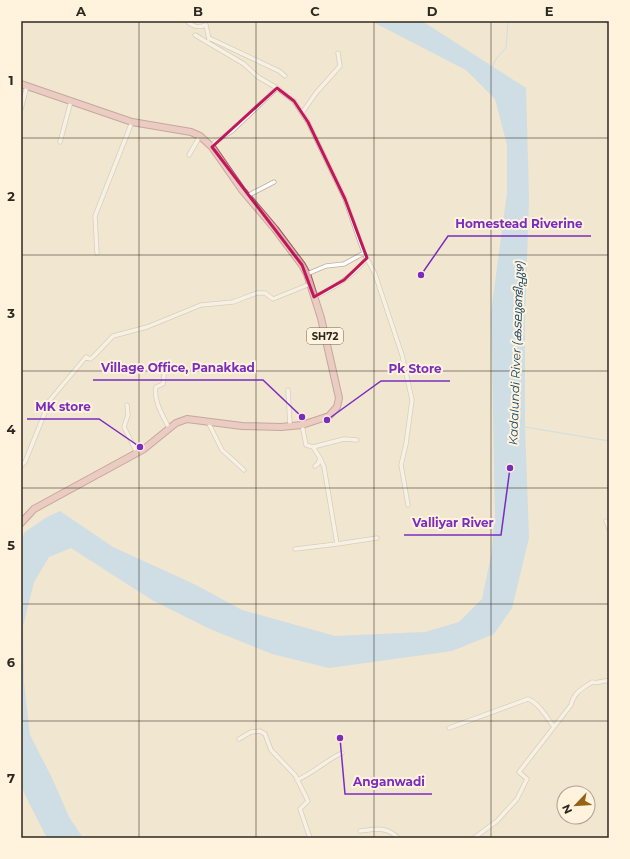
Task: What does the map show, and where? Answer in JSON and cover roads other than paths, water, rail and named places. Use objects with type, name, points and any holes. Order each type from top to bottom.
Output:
[{"type":"main road","name":"SH72","points":[[21,523],[34,509],[144,449],[176,423],[187,419],[264,427],[302,424],[328,416],[337,407],[339,398],[321,318],[307,274],[302,265],[247,196],[212,147],[200,136],[191,132],[181,129],[132,122],[24,85]]},
{"type":"street","points":[[187,21],[198,28],[206,25],[210,43]]},
{"type":"street","points":[[195,35],[244,64],[258,77],[277,88],[294,101],[308,122],[345,200],[364,253],[375,274],[402,355],[412,400],[406,444],[401,465],[408,505]]},
{"type":"street","points":[[209,38],[279,71],[285,76]]},
{"type":"street","points":[[302,113],[316,93],[340,66],[338,53]]},
{"type":"street","points":[[21,109],[24,85]]},
{"type":"street","points":[[212,147],[215,142],[232,131],[277,88]]},
{"type":"street","points":[[60,142],[71,101]]},
{"type":"street","points":[[97,253],[95,216],[132,122]]},
{"type":"street","points":[[189,155],[200,136]]},
{"type":"street","points":[[247,196],[274,182]]},
{"type":"street","points":[[307,274],[326,266],[344,264],[364,253]]},
{"type":"street","points":[[314,297],[339,284],[360,267],[367,258]]},
{"type":"street","points":[[21,466],[25,462],[50,400],[86,357],[90,359],[93,358],[113,336],[147,327],[201,305],[233,302],[257,293],[265,293],[273,299],[310,284]]},
{"type":"street","points":[[165,367],[163,384],[156,387],[155,393],[162,415],[169,428]]},
{"type":"street","points":[[288,390],[290,425]]},
{"type":"street","points":[[128,405],[128,414],[124,428],[137,453]]},
{"type":"street","points":[[208,422],[222,450],[244,470]]},
{"type":"street","points":[[302,424],[306,445],[313,447],[344,439],[357,440]]},
{"type":"street","points":[[313,447],[324,467],[337,544]]},
{"type":"street","points":[[315,466],[318,464],[320,458]]},
{"type":"street","points":[[606,521],[609,529]]},
{"type":"street","points":[[295,549],[377,538]]},
{"type":"street","points":[[474,838],[497,821],[517,799],[527,779],[519,772],[571,705],[576,694],[592,682],[597,683],[604,680],[609,681]]},
{"type":"street","points":[[449,728],[528,699],[537,705],[554,727]]},
{"type":"street","points":[[238,739],[251,732],[260,731],[265,734],[270,750],[295,774],[308,800],[300,809],[310,838]]},
{"type":"street","points":[[298,780],[311,774],[316,768],[342,753]]},
{"type":"street","points":[[360,831],[377,828],[393,832],[398,838]]},
{"type":"water","name":"Kadalundi River (കടലുണ്ടിപ്പുഴ)","points":[[371,21],[422,21],[526,88],[529,198],[525,321],[525,426],[529,538],[512,608],[494,634],[452,651],[329,668],[272,654],[210,629],[152,600],[71,548],[49,557],[34,582],[23,626],[24,683],[30,735],[52,778],[69,817],[83,838],[47,838],[21,785],[21,540],[25,532],[47,517],[60,511],[113,547],[196,585],[242,610],[335,636],[425,632],[459,622],[482,599],[491,556],[495,514],[491,312],[507,193],[507,145],[495,99],[466,70]]},
{"type":"waterway","points":[[492,68],[496,59],[506,48],[508,21]]},
{"type":"waterway","name":"Kadalundi River (കടലുണ്ടിപ്പുഴ)","points":[[525,427],[609,441]]},
{"type":"place","name":"Homestead Riverine","points":[[421,275]]},
{"type":"place","name":"Village Office, Panakkad","points":[[302,417]]},
{"type":"place","name":"Pk Store","points":[[327,420]]},
{"type":"place","name":"MK store","points":[[140,447]]},
{"type":"place","name":"Valliyar River","points":[[510,468]]},
{"type":"place","name":"Anganwadi","points":[[340,738]]}]
